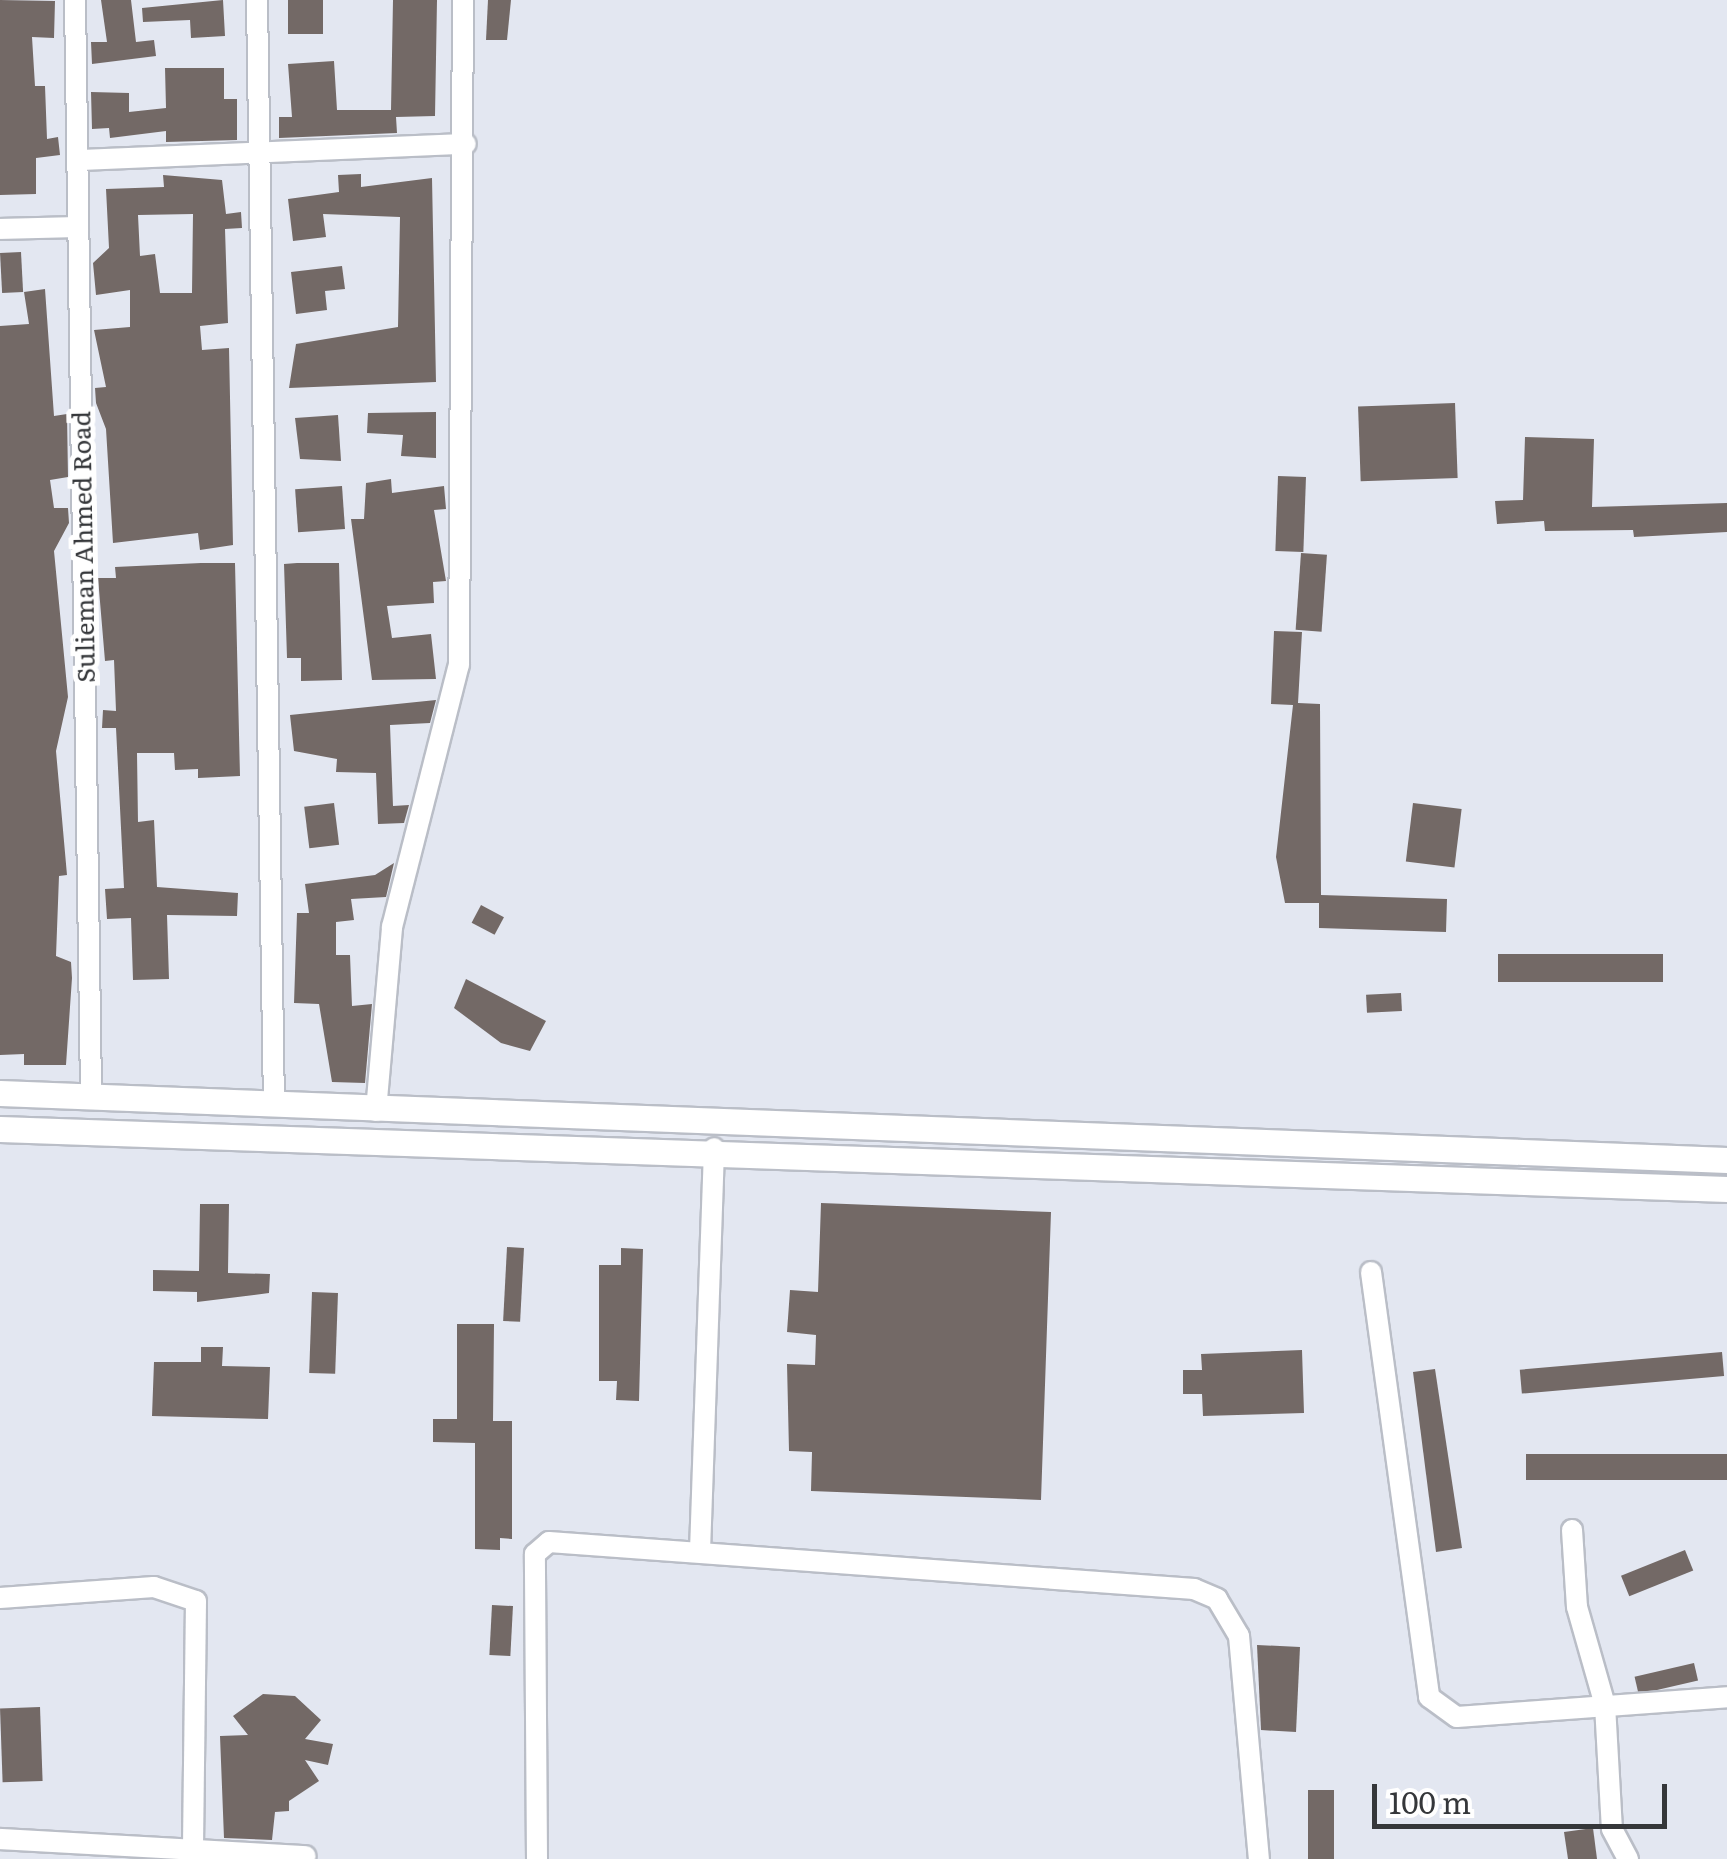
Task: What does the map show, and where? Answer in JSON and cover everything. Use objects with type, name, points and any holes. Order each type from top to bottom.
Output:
[{"type":"street","name":"Sulieman Ahmed Road","points":[[75,0],[90,1094]]},
{"type":"street","points":[[257,0],[274,1105]]},
{"type":"street","points":[[376,1111],[392,927],[459,665],[466,144],[463,0]]},
{"type":"street","points":[[79,160],[466,144]]},
{"type":"street","points":[[0,228],[78,227]]},
{"type":"street","points":[[0,1093],[90,1094],[376,1111],[1727,1160]]},
{"type":"street","points":[[186,1100],[188,1132]]},
{"type":"street","points":[[0,1129],[714,1148],[1727,1189]]},
{"type":"street","points":[[700,1551],[714,1148]]},
{"type":"street","points":[[1371,1272],[1428,1697],[1456,1717],[1727,1697]]},
{"type":"street","points":[[1572,1530],[1577,1607],[1605,1704],[1612,1829],[1628,1859]]},
{"type":"street","points":[[537,1859],[539,1546],[700,1551],[1194,1589],[1217,1599],[1239,1636],[1259,1859]]},
{"type":"street","points":[[0,1598],[154,1587],[196,1601],[194,1850]]},
{"type":"street","points":[[0,1839],[306,1856]]},
{"type":"building","points":[[0,0],[55,1],[54,38],[32,37],[35,86],[45,86],[47,139],[58,137],[60,155],[36,158],[36,194],[0,195]]},
{"type":"building","points":[[101,0],[131,0],[136,42],[154,40],[156,56],[92,64],[91,42],[107,42]]},
{"type":"building","points":[[223,0],[225,36],[191,38],[190,20],[143,22],[142,8]]},
{"type":"building","points":[[288,0],[323,0],[323,34],[288,34]]},
{"type":"building","points":[[393,0],[437,0],[435,116],[396,117],[397,133],[279,138],[279,117],[292,117],[288,64],[334,61],[337,110],[391,110]]},
{"type":"building","points":[[488,0],[511,0],[507,40],[486,40]]},
{"type":"building","points":[[165,68],[224,68],[224,99],[237,99],[237,140],[166,142],[166,131],[110,138],[109,128],[92,129],[91,92],[129,93],[129,112],[166,108]]},
{"type":"building","points":[[361,174],[361,187],[432,178],[436,382],[289,388],[296,344],[398,327],[400,217],[323,214],[326,237],[293,241],[288,199],[339,192],[338,175]]},
{"type":"building","points":[[163,175],[222,180],[226,214],[241,212],[242,228],[225,229],[228,323],[200,326],[202,350],[229,348],[233,545],[200,550],[198,533],[113,543],[106,429],[96,403],[95,388],[106,387],[94,330],[130,327],[130,290],[96,295],[93,263],[109,248],[106,189],[164,187]],"holes":[[[193,214],[192,293],[160,293],[155,254],[140,256],[138,215]]]},
{"type":"building","points":[[21,252],[23,292],[2,293],[0,253]]},
{"type":"building","points":[[342,266],[345,289],[325,291],[327,310],[296,314],[291,272]]},
{"type":"building","points":[[45,289],[54,416],[67,414],[68,477],[50,480],[54,508],[68,508],[69,523],[54,551],[68,697],[56,751],[67,875],[59,876],[56,956],[71,962],[72,978],[66,1065],[24,1065],[24,1054],[0,1055],[0,326],[29,324],[24,292]]},
{"type":"building","points":[[1455,403],[1458,478],[1361,481],[1358,406]]},
{"type":"building","points":[[436,412],[436,458],[401,456],[403,435],[367,433],[368,413]]},
{"type":"building","points":[[338,415],[341,461],[300,459],[295,418]]},
{"type":"building","points":[[1525,437],[1594,439],[1592,507],[1727,503],[1727,532],[1634,537],[1633,530],[1545,531],[1544,521],[1497,524],[1495,501],[1523,500]]},
{"type":"building","points":[[1278,476],[1306,477],[1303,552],[1275,551]]},
{"type":"building","points":[[391,479],[392,493],[444,486],[446,509],[434,510],[446,581],[433,582],[434,603],[387,606],[392,638],[431,634],[436,679],[372,680],[351,519],[364,519],[366,483]]},
{"type":"building","points":[[342,486],[345,529],[298,532],[295,489]]},
{"type":"building","points":[[1301,553],[1327,555],[1322,632],[1296,630]]},
{"type":"building","points":[[235,563],[240,776],[198,778],[198,769],[175,770],[174,753],[137,753],[138,822],[154,820],[157,887],[238,893],[237,916],[167,915],[169,979],[133,980],[131,918],[107,919],[105,889],[124,888],[116,728],[102,728],[103,710],[116,711],[114,660],[105,661],[98,578],[116,578],[115,567]]},
{"type":"building","points":[[339,563],[342,680],[301,681],[301,658],[287,658],[284,564]]},
{"type":"building","points":[[1274,631],[1302,632],[1298,703],[1320,704],[1321,895],[1447,899],[1446,932],[1319,928],[1319,903],[1285,903],[1276,857],[1293,705],[1271,704]]},
{"type":"building","points":[[436,700],[430,723],[390,725],[393,806],[409,805],[404,823],[378,824],[376,773],[336,772],[337,759],[294,751],[290,715]]},
{"type":"building","points":[[334,803],[339,845],[309,848],[304,807]]},
{"type":"building","points":[[1413,803],[1462,809],[1454,868],[1406,862]]},
{"type":"building","points":[[394,863],[386,897],[351,899],[354,920],[336,922],[336,955],[350,955],[352,1006],[372,1004],[365,1083],[332,1082],[319,1004],[294,1003],[297,913],[309,913],[305,884],[375,875]]},
{"type":"building","points":[[481,905],[504,917],[495,935],[472,923]]},
{"type":"building","points":[[1498,954],[1663,954],[1663,982],[1498,982]]},
{"type":"building","points":[[466,979],[546,1021],[530,1051],[501,1043],[454,1008]]},
{"type":"building","points":[[1401,993],[1402,1011],[1367,1013],[1366,995]]},
{"type":"building","points":[[821,1203],[1051,1212],[1041,1500],[811,1491],[812,1452],[789,1451],[787,1364],[815,1365],[816,1335],[787,1332],[790,1290],[818,1292]]},
{"type":"building","points":[[200,1204],[229,1204],[228,1273],[270,1274],[269,1293],[197,1302],[197,1292],[153,1291],[153,1270],[199,1271]]},
{"type":"building","points":[[507,1247],[524,1248],[520,1322],[503,1321]]},
{"type":"building","points":[[621,1248],[643,1249],[639,1401],[616,1400],[617,1381],[599,1381],[599,1265],[621,1265]]},
{"type":"building","points":[[312,1292],[338,1293],[335,1374],[309,1373]]},
{"type":"building","points":[[457,1324],[494,1324],[493,1421],[512,1421],[512,1539],[500,1538],[500,1550],[475,1549],[475,1443],[433,1442],[433,1419],[457,1419]]},
{"type":"building","points":[[201,1347],[223,1347],[222,1366],[270,1367],[268,1419],[152,1416],[154,1362],[201,1362]]},
{"type":"building","points":[[1302,1350],[1304,1413],[1203,1416],[1202,1394],[1183,1394],[1183,1370],[1202,1370],[1201,1354]]},
{"type":"building","points":[[1722,1352],[1724,1376],[1522,1394],[1520,1370]]},
{"type":"building","points":[[1435,1369],[1462,1548],[1436,1552],[1413,1372]]},
{"type":"building","points":[[1526,1454],[1727,1454],[1727,1480],[1526,1480]]},
{"type":"building","points":[[1685,1550],[1693,1570],[1629,1596],[1621,1576]]},
{"type":"building","points":[[492,1605],[513,1606],[510,1656],[489,1655]]},
{"type":"building","points":[[1257,1645],[1300,1647],[1296,1732],[1261,1730]]},
{"type":"building","points":[[1694,1663],[1698,1681],[1639,1694],[1635,1677]]},
{"type":"building","points":[[263,1694],[295,1696],[321,1720],[305,1739],[333,1744],[328,1765],[305,1760],[319,1781],[289,1801],[289,1811],[275,1812],[272,1840],[224,1838],[220,1736],[248,1735],[233,1716]]},
{"type":"building","points":[[40,1707],[43,1781],[3,1782],[0,1708]]},
{"type":"building","points":[[1308,1790],[1334,1790],[1334,1859],[1308,1859]]},
{"type":"building","points":[[1593,1828],[1597,1859],[1568,1859],[1564,1832]]}]
